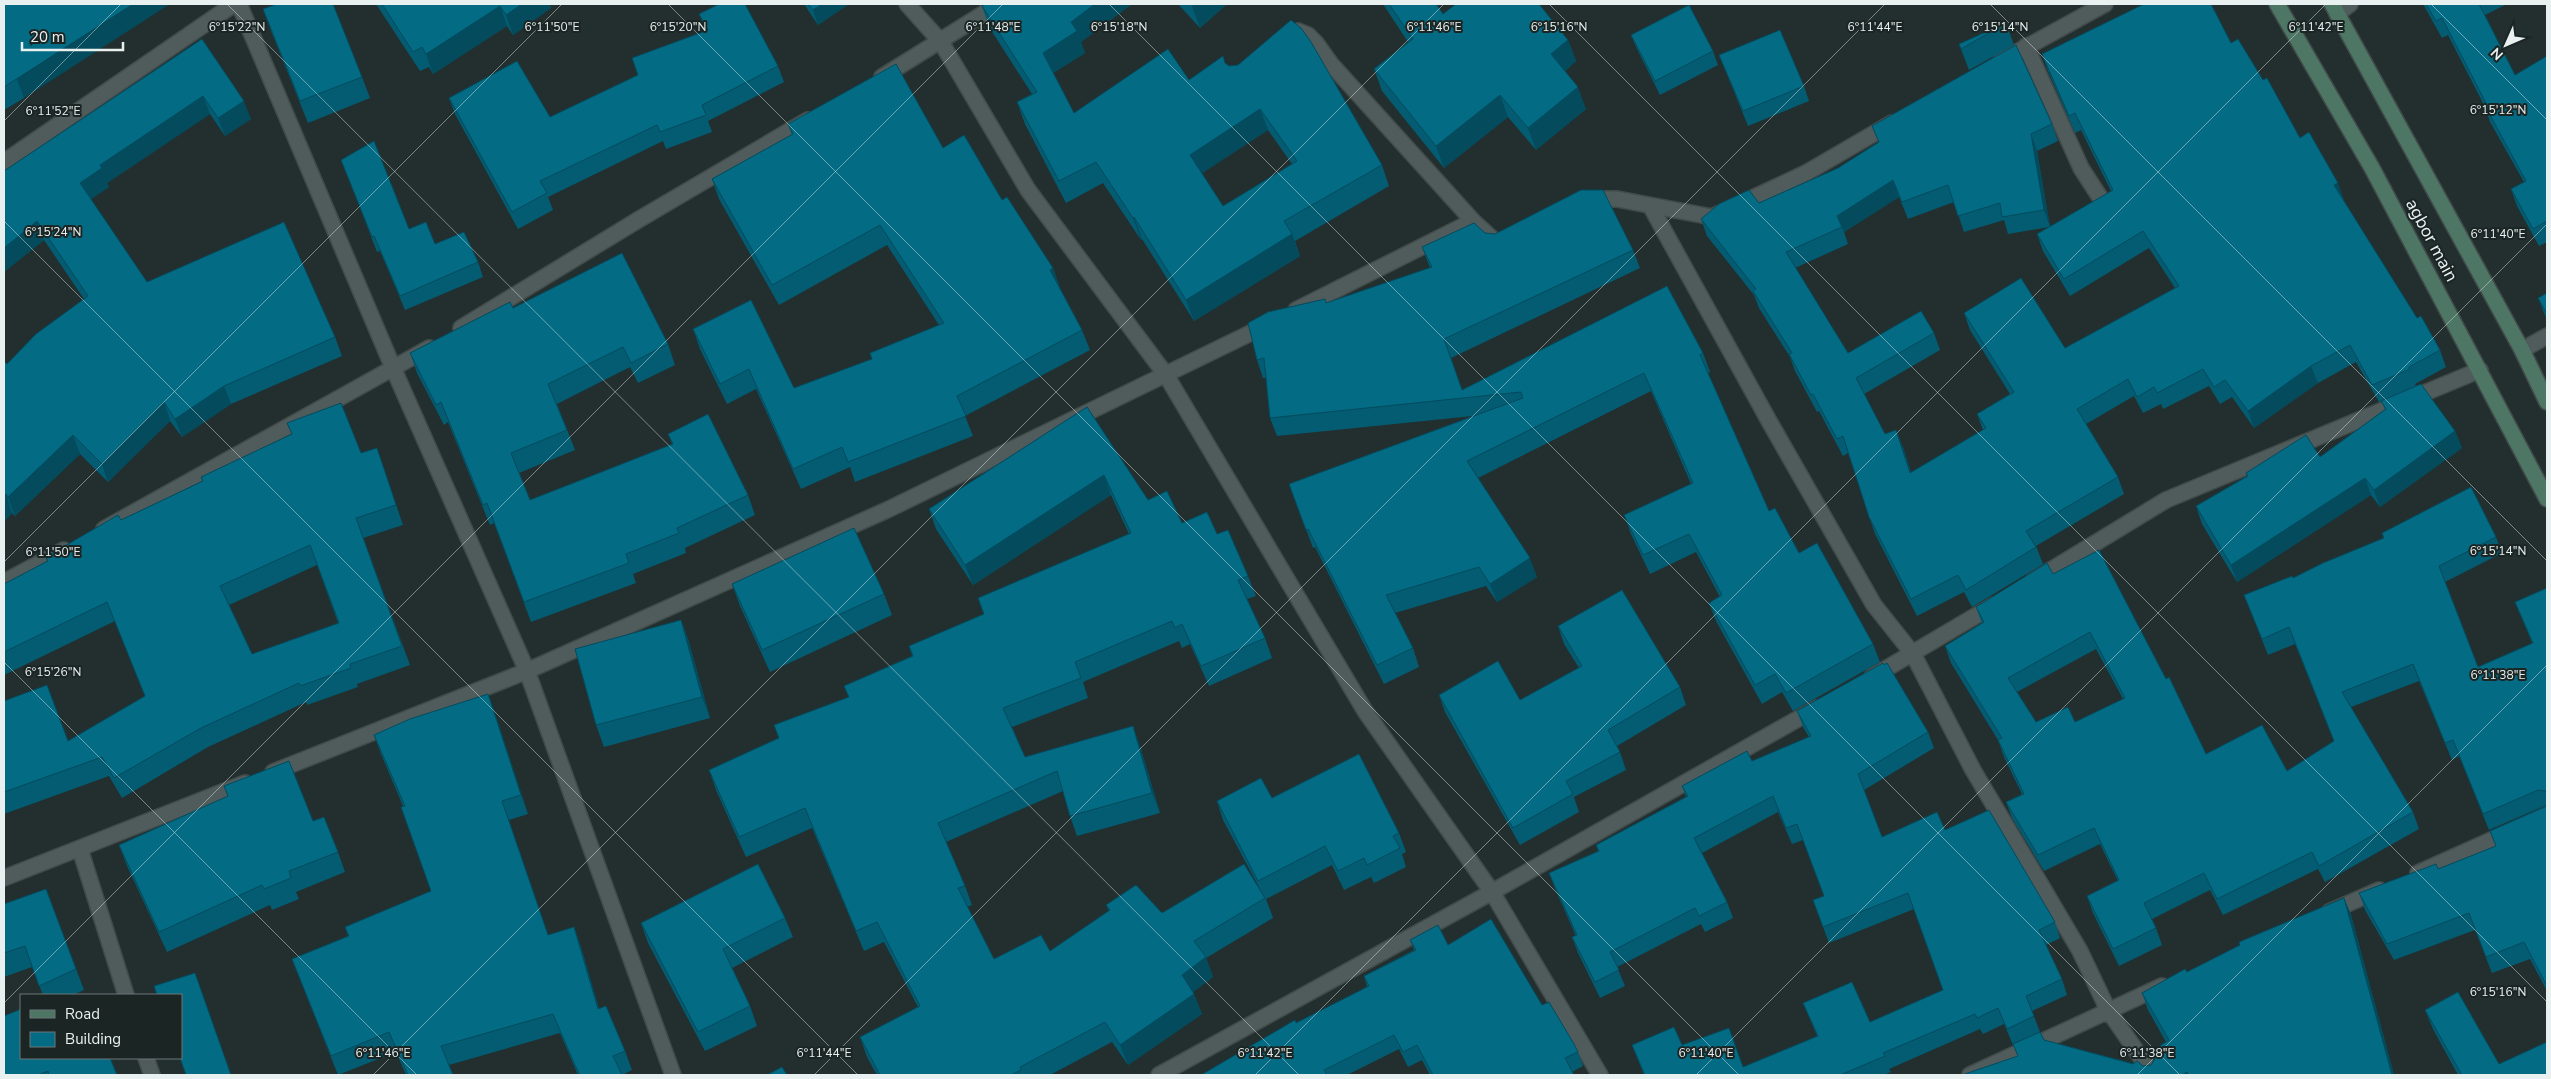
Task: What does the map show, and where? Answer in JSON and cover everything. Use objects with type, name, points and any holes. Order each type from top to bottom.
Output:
[{"type":"main road","name":"agbor main","points":[[2277,4],[2372,168],[2547,499]]},
{"type":"main road","name":"agbor main","points":[[2335,9],[2522,350],[2547,402]]},
{"type":"street","points":[[4,162],[234,4]]},
{"type":"street","points":[[239,4],[394,370],[527,671],[673,1075]]},
{"type":"street","points":[[907,4],[941,42],[1028,190],[1166,375],[1365,711],[1492,892],[1600,1075]]},
{"type":"street","points":[[865,86],[941,42],[999,4]]},
{"type":"street","points":[[1984,71],[2026,46],[2105,4]]},
{"type":"street","points":[[2335,9],[2350,4]]},
{"type":"street","points":[[1279,45],[1298,32],[1308,35],[1331,64],[1473,221],[1498,244],[1516,235]]},
{"type":"street","points":[[2026,46],[2081,168],[2103,202]]},
{"type":"street","points":[[4,582],[394,370],[638,220],[823,111]]},
{"type":"street","points":[[1576,204],[1585,199],[1617,199],[1651,207],[1712,217],[1806,173],[1908,114]]},
{"type":"street","points":[[1651,207],[1769,421],[1874,605],[1913,654],[1973,770],[2080,952],[2108,1010],[2153,1075]]},
{"type":"street","points":[[4,878],[527,671],[887,510],[1166,375],[1473,221]]},
{"type":"street","points":[[2522,350],[2547,336]]},
{"type":"street","points":[[2023,588],[2166,500],[2480,370]]},
{"type":"street","points":[[1862,683],[2006,598]]},
{"type":"street","points":[[1159,1075],[1492,892],[1827,703]]},
{"type":"street","points":[[2314,919],[2547,815]]},
{"type":"street","points":[[80,849],[126,994]]},
{"type":"street","points":[[1970,1075],[2180,978]]},
{"type":"street","points":[[146,1059],[152,1075]]},
{"type":"building","points":[[4,4],[133,4],[4,87]]},
{"type":"building","points":[[277,4],[333,4],[362,77],[300,101],[263,9]]},
{"type":"building","points":[[382,4],[522,4],[506,15],[500,6],[426,54],[422,47],[413,52]]},
{"type":"building","points":[[719,4],[745,4],[778,66],[702,105],[706,115],[660,132],[657,125],[540,181],[547,193],[512,212],[449,98],[517,61],[550,117],[638,75],[632,58],[708,30],[699,14]]},
{"type":"building","points":[[808,4],[822,4],[813,10]]},
{"type":"building","points":[[985,4],[1095,4],[1071,22],[1077,31],[1043,53],[1074,113],[1168,49],[1189,80],[1223,56],[1225,63],[1229,66],[1238,65],[1291,20],[1301,28],[1311,42],[1382,165],[1284,221],[1292,234],[1186,300],[1134,217],[1096,162],[1059,181],[1017,102],[1037,92],[982,6]],"holes":[[[1260,109],[1297,161],[1223,206],[1190,155]]]},
{"type":"building","points":[[1389,4],[1436,4],[1443,14],[1456,4],[1539,4],[1568,40],[1551,54],[1578,87],[1528,128],[1500,95],[1436,146],[1374,69],[1413,39]]},
{"type":"building","points":[[2144,4],[2211,4],[2231,43],[2238,39],[2263,80],[2267,78],[2300,138],[2309,132],[2338,183],[2334,185],[2417,318],[2421,316],[2440,350],[2409,367],[2410,369],[2372,385],[2350,345],[2311,366],[2248,411],[2225,380],[2214,387],[2203,369],[2157,393],[2154,387],[2137,397],[2128,379],[2077,409],[2118,477],[2026,531],[2036,547],[1966,590],[1958,575],[1911,599],[1869,517],[1843,436],[1837,439],[1789,354],[1792,353],[1753,291],[1756,289],[1701,219],[1719,204],[1749,190],[1759,203],[1838,168],[1879,142],[1872,126],[2016,45],[2052,124],[2031,134],[2044,210],[2002,217],[2000,203],[1958,216],[1948,185],[1902,202],[1893,180],[1837,216],[1842,227],[1786,252],[1848,353],[1921,311],[1934,333],[1856,378],[1885,434],[1896,430],[1910,473],[1986,428],[1977,414],[2014,392],[1964,313],[2021,278],[2065,348],[2179,286],[2143,231],[2064,279],[2037,234],[2113,190],[2075,113],[2069,116],[2042,54]]},
{"type":"building","points":[[2426,4],[2479,4],[2515,75],[2547,56],[2547,221],[2533,229],[2511,189],[2526,181],[2484,104],[2486,103],[2442,18],[2436,21]]},
{"type":"building","points":[[1689,5],[1713,51],[1655,81],[1631,35]]},
{"type":"building","points":[[2006,23],[1961,49],[1959,44]]},
{"type":"building","points":[[1780,30],[1804,86],[1743,111],[1719,55]]},
{"type":"building","points":[[202,39],[244,101],[218,118],[203,96],[100,165],[102,168],[80,183],[147,282],[284,222],[335,337],[224,386],[175,419],[164,402],[102,464],[73,435],[8,497],[6,494],[4,496],[4,361],[7,364],[36,334],[88,296],[37,221],[4,248],[4,171]]},
{"type":"building","points":[[896,64],[943,148],[964,135],[1002,200],[1007,197],[1053,268],[1050,270],[1082,330],[957,396],[966,416],[848,462],[842,447],[793,469],[749,369],[720,384],[693,329],[751,300],[794,388],[872,359],[870,353],[944,323],[880,225],[772,285],[712,179],[793,134],[788,124]]},
{"type":"building","points":[[374,141],[409,229],[426,222],[435,244],[464,232],[478,262],[400,296],[374,236],[372,237],[341,160]]},
{"type":"building","points":[[1581,190],[1603,190],[1633,250],[1444,339],[1462,390],[1667,286],[1703,353],[1700,355],[1769,511],[1775,508],[1799,553],[1817,543],[1873,644],[1786,693],[1775,674],[1755,685],[1709,603],[1722,595],[1689,534],[1643,555],[1624,515],[1693,483],[1644,373],[1467,461],[1530,558],[1490,584],[1479,567],[1386,595],[1413,648],[1377,665],[1308,529],[1306,530],[1289,484],[1523,398],[1521,392],[1270,418],[1264,358],[1257,360],[1248,323],[1268,312],[1325,299],[1326,303],[1432,267],[1422,247],[1474,223],[1485,233],[1495,234]]},
{"type":"building","points":[[622,253],[668,344],[631,363],[623,347],[548,384],[567,430],[511,453],[530,500],[673,444],[668,434],[708,414],[748,495],[677,528],[679,533],[626,554],[629,563],[524,602],[487,503],[483,505],[441,402],[436,405],[410,353],[510,302],[513,308]]},
{"type":"building","points":[[2547,293],[2547,314],[2538,298]]},
{"type":"building","points":[[2421,384],[2455,431],[2374,490],[2365,478],[2231,565],[2196,506],[2248,476],[2246,473],[2306,435],[2320,457],[2386,409],[2381,401]]},
{"type":"building","points":[[341,403],[361,453],[377,448],[396,505],[356,518],[402,646],[350,664],[351,668],[300,686],[299,683],[201,728],[114,778],[102,757],[4,792],[4,701],[47,685],[68,741],[145,696],[107,602],[4,652],[4,584],[48,561],[46,557],[118,515],[121,520],[203,481],[201,477],[292,434],[287,423]],"holes":[[[310,545],[339,623],[252,654],[220,586]]]},
{"type":"building","points":[[1087,407],[1148,500],[1167,491],[1182,523],[1207,512],[1217,534],[1228,530],[1248,576],[1238,580],[1265,638],[1201,666],[1182,624],[1175,628],[1172,621],[1075,662],[1081,678],[1003,708],[1025,757],[1133,726],[1152,793],[1070,816],[1057,771],[938,823],[965,886],[958,888],[994,959],[1041,935],[1050,951],[1110,910],[1106,905],[1136,885],[1162,913],[1244,864],[1265,898],[1194,941],[1206,957],[1182,975],[1194,994],[1120,1045],[1105,1022],[1020,1067],[1021,1070],[1011,1075],[880,1075],[860,1037],[920,1006],[877,922],[856,931],[805,808],[739,837],[709,770],[779,738],[774,725],[849,697],[844,686],[913,656],[909,646],[984,614],[978,598],[1131,533],[1104,475],[965,565],[929,509]]},
{"type":"building","points":[[2471,487],[2496,537],[2439,566],[2478,667],[2533,643],[2515,602],[2547,588],[2547,793],[2546,791],[2538,790],[2483,814],[2453,740],[2445,743],[2413,664],[2342,692],[2413,812],[2319,866],[2312,852],[2217,899],[2204,873],[2144,903],[2156,928],[2113,949],[2087,896],[2119,880],[2094,828],[2038,855],[2006,802],[2024,794],[1998,740],[2002,738],[1945,646],[1984,622],[1976,607],[2047,563],[2053,574],[2099,550],[2166,679],[2169,677],[2206,754],[2262,725],[2287,771],[2334,741],[2289,627],[2262,639],[2244,595],[2292,576],[2293,578],[2323,563],[2384,538],[2382,533]],"holes":[[[2090,632],[2125,698],[2075,722],[2068,707],[2036,722],[2008,678]]]},
{"type":"building","points":[[854,528],[884,594],[762,650],[732,584]]},
{"type":"building","points":[[1622,590],[1680,687],[1608,730],[1620,752],[1566,781],[1573,794],[1513,828],[1439,695],[1498,661],[1520,700],[1582,666],[1558,626]]},
{"type":"building","points":[[681,620],[702,697],[596,725],[575,649]]},
{"type":"building","points":[[1883,663],[1884,665],[1887,663],[1928,732],[1858,774],[1882,837],[1937,812],[1945,830],[1989,810],[2055,922],[2039,930],[2062,979],[2026,996],[2034,1016],[2007,1029],[1998,1008],[1977,1018],[1975,1014],[1883,1053],[1885,1056],[1840,1075],[1645,1075],[1632,1045],[1674,1027],[1682,1045],[1729,1028],[1743,1067],[1818,1036],[1803,1003],[1852,982],[1870,1022],[1943,990],[1908,893],[1823,927],[1813,900],[1824,896],[1797,824],[1786,828],[1773,796],[1694,838],[1727,902],[1699,916],[1695,908],[1610,952],[1619,970],[1595,982],[1572,937],[1577,935],[1549,873],[1599,851],[1596,845],[1688,796],[1682,786],[1747,751],[1752,761],[1811,736],[1797,711]]},
{"type":"building","points":[[488,694],[521,795],[502,801],[548,935],[574,927],[598,1009],[606,1006],[625,1051],[613,1056],[622,1075],[580,1075],[553,1014],[441,1046],[453,1075],[408,1075],[389,1032],[331,1056],[292,959],[349,936],[345,927],[431,891],[401,807],[405,806],[374,735],[410,719]]},
{"type":"building","points":[[1359,754],[1399,833],[1393,836],[1400,848],[1367,865],[1364,858],[1338,871],[1325,846],[1258,881],[1217,801],[1261,778],[1272,798]]},
{"type":"building","points":[[289,761],[313,821],[324,817],[338,852],[289,871],[291,878],[264,889],[262,885],[159,932],[119,845],[228,796],[224,786]]},
{"type":"building","points":[[2547,803],[2547,986],[2524,942],[2486,957],[2469,913],[2387,944],[2359,893],[2436,864],[2438,869],[2496,846],[2490,831],[2545,807]]},
{"type":"building","points":[[758,864],[785,918],[723,949],[750,1006],[698,1032],[641,923]]},
{"type":"building","points":[[46,889],[76,969],[39,986],[25,946],[4,953],[4,904]]},
{"type":"building","points":[[2344,898],[2392,1075],[2188,1075],[2187,1072],[2182,1075],[1962,1075],[2018,1056],[2013,1044],[2040,1032],[2044,1040],[2133,1064],[2137,1061],[2143,1066],[2151,1065],[2156,1057],[2153,1050],[2169,1040],[2142,993],[2185,969],[2187,972],[2240,945],[2239,942]]},
{"type":"building","points":[[1491,919],[1542,1005],[1549,1002],[1574,1044],[1578,1052],[1565,1058],[1574,1075],[1433,1075],[1417,1045],[1403,1052],[1394,1035],[1324,1070],[1327,1075],[1201,1075],[1295,1020],[1296,1023],[1369,986],[1364,976],[1416,950],[1410,940],[1438,925],[1448,945]]},
{"type":"building","points":[[195,973],[231,1075],[186,1075],[180,1059],[182,1059],[182,994],[157,994],[154,986]]},
{"type":"building","points":[[2458,992],[2499,1064],[2547,1042],[2547,1075],[2462,1075],[2425,1010]]},
{"type":"building","points":[[20,1009],[20,1059],[110,1059],[117,1075],[49,1075],[48,1071],[38,1075],[4,1075],[4,1016]]},
{"type":"building","points":[[782,1067],[787,1075],[767,1075]]}]
